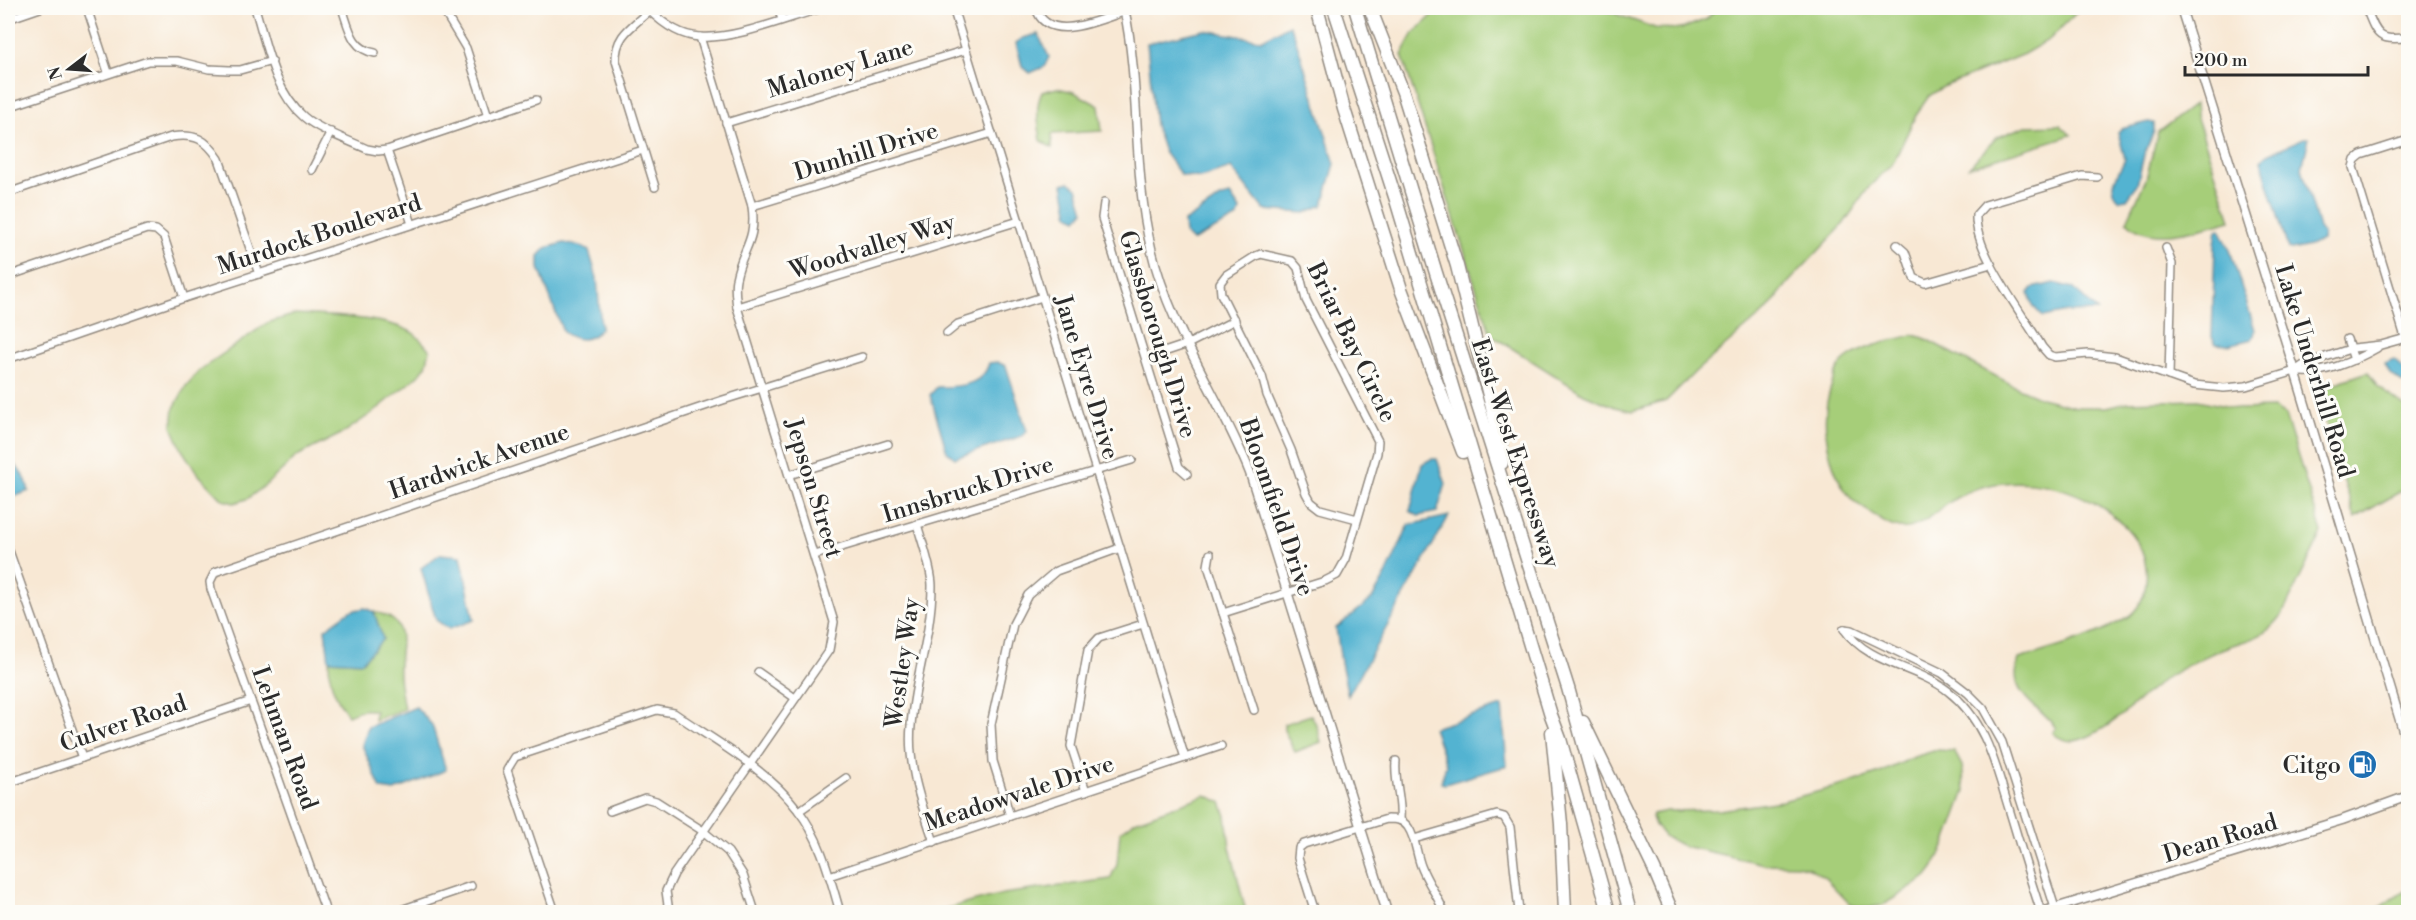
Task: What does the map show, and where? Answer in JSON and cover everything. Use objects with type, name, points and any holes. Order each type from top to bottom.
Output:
[{"type":"highway","points":[[1317,8],[1335,79],[1401,289],[1467,462],[1479,482]]},
{"type":"highway","name":"East-West Expressway","points":[[1334,8],[1396,200],[1479,482],[1560,739],[1609,912]]},
{"type":"highway","name":"East-West Expressway","points":[[1355,8],[1436,273],[1568,688],[1630,912]]},
{"type":"highway","points":[[1370,8],[1403,92],[1457,266],[1501,444],[1503,479]]},
{"type":"highway","points":[[1568,688],[1672,912]]},
{"type":"highway","points":[[1551,716],[1561,824],[1565,912]]},
{"type":"street","points":[[8,19],[40,8]]},
{"type":"street","points":[[87,8],[108,72]]},
{"type":"street","points":[[255,8],[281,86],[292,104],[305,118],[367,149],[387,150],[536,100]]},
{"type":"street","points":[[342,8],[351,35],[358,46],[365,52],[375,53]]},
{"type":"street","points":[[442,8],[466,48],[488,116]]},
{"type":"street","points":[[778,8],[782,19]]},
{"type":"street","points":[[655,187],[616,62],[615,49],[619,39],[648,9],[667,25],[682,33],[700,37],[737,33],[822,8]]},
{"type":"street","name":"Jane Eyre Drive","points":[[953,8],[1185,758]]},
{"type":"street","points":[[1036,8],[1045,21],[1054,27],[1070,28],[1125,9],[1135,8]]},
{"type":"street","name":"Lake Underhill Road","points":[[2181,8],[2295,371],[2409,747]]},
{"type":"street","points":[[2366,8],[2376,30],[2382,37],[2392,40],[2409,37]]},
{"type":"street","name":"Bloomfield Drive","points":[[1125,9],[1150,247],[1166,299],[1240,448],[1387,912]]},
{"type":"street","name":"Jepson Street","points":[[669,912],[666,891],[674,873],[829,650],[834,622],[737,307],[736,278],[753,232],[752,206],[700,37]]},
{"type":"street","name":"Maloney Lane","points":[[726,123],[966,50]]},
{"type":"street","points":[[8,107],[133,64],[159,60],[177,61],[209,69],[240,70],[272,62]]},
{"type":"street","points":[[312,170],[331,132]]},
{"type":"street","name":"Dunhill Drive","points":[[752,206],[992,133]]},
{"type":"street","points":[[8,193],[171,137],[184,135],[199,138],[210,146],[219,159],[259,274]]},
{"type":"street","points":[[2409,140],[2361,155],[2355,160],[2354,167],[2409,347]]},
{"type":"street","points":[[387,150],[412,224]]},
{"type":"street","name":"Murdock Boulevard","points":[[8,359],[184,298],[643,150]]},
{"type":"street","points":[[2097,177],[2082,176],[1981,207],[1977,213],[1976,220],[1991,264],[2049,355],[2061,358],[2083,354],[2108,356],[2201,386],[2224,388],[2246,386],[2295,371],[2307,363],[2350,349],[2381,345],[2406,338]]},
{"type":"street","name":"Glassborough Drive","points":[[1104,203],[1102,218],[1179,467],[1187,474]]},
{"type":"street","name":"Woodvalley Way","points":[[737,307],[1019,221]]},
{"type":"street","points":[[8,276],[147,229],[156,230],[164,237],[184,298]]},
{"type":"street","points":[[1897,245],[1905,252],[1914,278],[1925,283],[1991,264]]},
{"type":"street","points":[[2166,248],[2172,264],[2169,376]]},
{"type":"street","name":"Briar Bay Circle","points":[[1287,593],[1337,575],[1346,559],[1377,453],[1378,441],[1306,300],[1299,268],[1292,261],[1262,254],[1226,274],[1220,283],[1221,294],[1262,376],[1267,395],[1311,502],[1320,509],[1357,519]]},
{"type":"street","points":[[948,333],[958,324],[1042,297]]},
{"type":"street","points":[[1146,358],[1188,344],[1235,320]]},
{"type":"street","points":[[2347,339],[2354,360]]},
{"type":"street","points":[[2295,371],[2309,374],[2354,360],[2381,345]]},
{"type":"street","name":"Hardwick Avenue","points":[[211,577],[222,569],[762,387],[862,357]]},
{"type":"street","points":[[789,475],[888,444]]},
{"type":"street","name":"Innsbruck Drive","points":[[815,555],[1132,460]]},
{"type":"street","name":"Westley Way","points":[[917,524],[933,585],[927,635],[910,728],[917,788],[934,842]]},
{"type":"street","points":[[8,548],[82,758]]},
{"type":"street","points":[[1010,816],[993,761],[991,724],[1013,624],[1028,595],[1056,571],[1120,548]]},
{"type":"street","points":[[1210,554],[1208,566],[1254,710]]},
{"type":"street","name":"Lehman Road","points":[[211,577],[211,589],[326,912]]},
{"type":"street","points":[[1223,613],[1287,593]]},
{"type":"street","points":[[1086,791],[1071,746],[1088,650],[1099,638],[1143,624]]},
{"type":"street","points":[[2041,912],[1997,769],[1988,743],[1978,725],[1949,692],[1929,679],[1860,649],[1844,629],[1852,630],[1942,673],[1983,708],[2002,742],[2055,908]]},
{"type":"street","points":[[758,672],[795,698]]},
{"type":"street","name":"Culver Road","points":[[8,783],[251,701]]},
{"type":"street","points":[[555,912],[507,770],[510,761],[515,757],[657,710],[674,713],[780,789],[799,811],[816,840],[830,876],[840,912]]},
{"type":"street","name":"Meadowvale Drive","points":[[830,876],[1221,746]]},
{"type":"street","points":[[1396,761],[1394,777],[1401,803],[1400,820]]},
{"type":"street","points":[[799,811],[846,778]]},
{"type":"street","name":"Dean Road","points":[[2041,912],[2342,820],[2409,796]]},
{"type":"street","points":[[610,811],[645,798],[656,801],[703,831],[728,852],[743,875],[755,912]]},
{"type":"street","points":[[1414,839],[1497,815],[1504,817],[1510,827],[1519,912]]},
{"type":"street","points":[[1316,912],[1298,858],[1299,848],[1304,844],[1387,819],[1400,820],[1407,825],[1414,839],[1422,867],[1444,912]]},
{"type":"street","points":[[395,912],[471,886]]},
{"type":"green space","points":[[1440,8],[1599,8],[1655,28],[1681,29],[1707,19],[1716,8],[2081,8],[2050,39],[2024,54],[1943,87],[1929,96],[1917,113],[1893,163],[1869,187],[1842,226],[1788,283],[1768,309],[1696,371],[1666,401],[1633,411],[1615,407],[1584,394],[1491,335],[1402,55],[1414,33]]},
{"type":"green space","points":[[1057,88],[1074,92],[1099,106],[1102,131],[1052,134],[1052,148],[1041,141],[1038,104],[1042,92]]},
{"type":"green space","points":[[2195,104],[2196,115],[2231,220],[2176,233],[2149,233],[2137,229],[2127,221],[2146,179],[2158,132]]},
{"type":"green space","points":[[2060,125],[2071,135],[1969,167],[1996,138],[2025,126]]},
{"type":"green space","points":[[296,314],[373,320],[402,328],[415,335],[430,350],[426,366],[419,375],[375,411],[343,433],[297,456],[247,499],[234,503],[223,500],[197,473],[182,450],[172,427],[174,408],[186,386],[200,370],[267,323]]},
{"type":"green space","points":[[1913,335],[1924,338],[2020,389],[2041,398],[2076,407],[2107,407],[2127,402],[2198,400],[2239,409],[2274,408],[2285,415],[2322,533],[2282,615],[2275,624],[2260,635],[2215,652],[2169,676],[2114,721],[2093,734],[2074,741],[2056,736],[2053,733],[2056,728],[2021,691],[2016,671],[2019,659],[2089,636],[2129,616],[2138,606],[2144,594],[2146,567],[2144,557],[2130,532],[2109,512],[2085,498],[2049,486],[2012,482],[1975,489],[1951,501],[1920,523],[1904,528],[1885,523],[1857,504],[1837,476],[1829,451],[1826,414],[1833,380],[1841,364],[1852,355],[1878,344]]},
{"type":"green space","points":[[2368,372],[2377,386],[2408,409],[2408,487],[2355,518],[2317,393],[2321,388]]},
{"type":"green space","points":[[374,612],[394,621],[399,628],[401,645],[399,676],[404,709],[374,720],[375,711],[371,710],[361,710],[348,715],[333,689],[329,660],[362,662],[383,639]]},
{"type":"green space","points":[[1311,715],[1317,726],[1321,742],[1295,752],[1284,730],[1284,724]]},
{"type":"green space","points":[[1937,750],[1954,751],[1962,766],[1965,791],[1945,845],[1933,868],[1914,886],[1883,905],[1868,908],[1848,902],[1825,878],[1810,868],[1797,865],[1764,864],[1683,846],[1665,837],[1655,825],[1652,817],[1653,814],[1667,811],[1719,810],[1782,801],[1847,784]]},
{"type":"green space","points":[[1205,795],[1221,802],[1226,816],[1230,847],[1246,912],[933,912],[1003,894],[1110,879],[1117,864],[1120,832],[1135,821]]},
{"type":"green space","points":[[2408,889],[2408,912],[2372,912]]},
{"type":"water","points":[[1289,25],[1294,34],[1335,164],[1323,205],[1305,213],[1264,210],[1231,168],[1200,178],[1181,175],[1164,152],[1155,125],[1147,43],[1204,30],[1261,40]]},
{"type":"water","points":[[1038,34],[1049,57],[1044,67],[1030,73],[1022,66],[1016,43],[1023,38]]},
{"type":"water","points":[[2149,122],[2154,123],[2154,131],[2144,155],[2137,185],[2127,199],[2120,200],[2114,190],[2114,185],[2125,159],[2118,132],[2121,129]]},
{"type":"water","points":[[2304,138],[2309,138],[2302,168],[2319,229],[2323,234],[2322,240],[2310,246],[2291,250],[2288,249],[2261,160],[2268,154]]},
{"type":"water","points":[[1069,182],[1077,188],[1084,211],[1077,219],[1069,215],[1063,184]]},
{"type":"water","points":[[1230,195],[1240,210],[1238,217],[1192,241],[1185,234],[1184,222],[1222,197]]},
{"type":"water","points":[[2220,229],[2230,250],[2255,330],[2252,339],[2228,345],[2216,344],[2212,337],[2215,244],[2217,230]]},
{"type":"water","points":[[564,243],[580,246],[589,251],[597,278],[601,328],[593,336],[584,339],[573,338],[563,332],[539,268],[539,256],[546,248]]},
{"type":"water","points":[[2054,283],[2073,288],[2097,311],[2067,312],[2043,317],[2033,306],[2029,293],[2033,288]]},
{"type":"water","points":[[2394,360],[2408,373],[2408,386],[2390,374],[2385,364]]},
{"type":"water","points":[[997,362],[1006,366],[1027,431],[1022,436],[955,458],[947,452],[930,395],[937,387],[968,384],[975,381],[986,371],[989,363]]},
{"type":"water","points":[[1431,459],[1437,459],[1446,484],[1437,512],[1418,516],[1410,511],[1422,464]]},
{"type":"water","points":[[15,464],[26,480],[29,491],[8,499],[8,471]]},
{"type":"water","points":[[1449,516],[1348,696],[1336,628],[1372,599],[1409,525]]},
{"type":"water","points":[[440,554],[461,556],[474,620],[449,629],[436,620],[421,568]]},
{"type":"water","points":[[365,608],[374,612],[383,639],[362,662],[329,660],[325,629],[350,611]]},
{"type":"water","points":[[1502,706],[1507,766],[1445,784],[1441,783],[1446,764],[1433,728]]},
{"type":"water","points":[[416,707],[432,725],[446,770],[394,791],[381,789],[362,745],[368,727]]},
{"type":"place","name":"Citgo","points":[[2362,765]]}]
